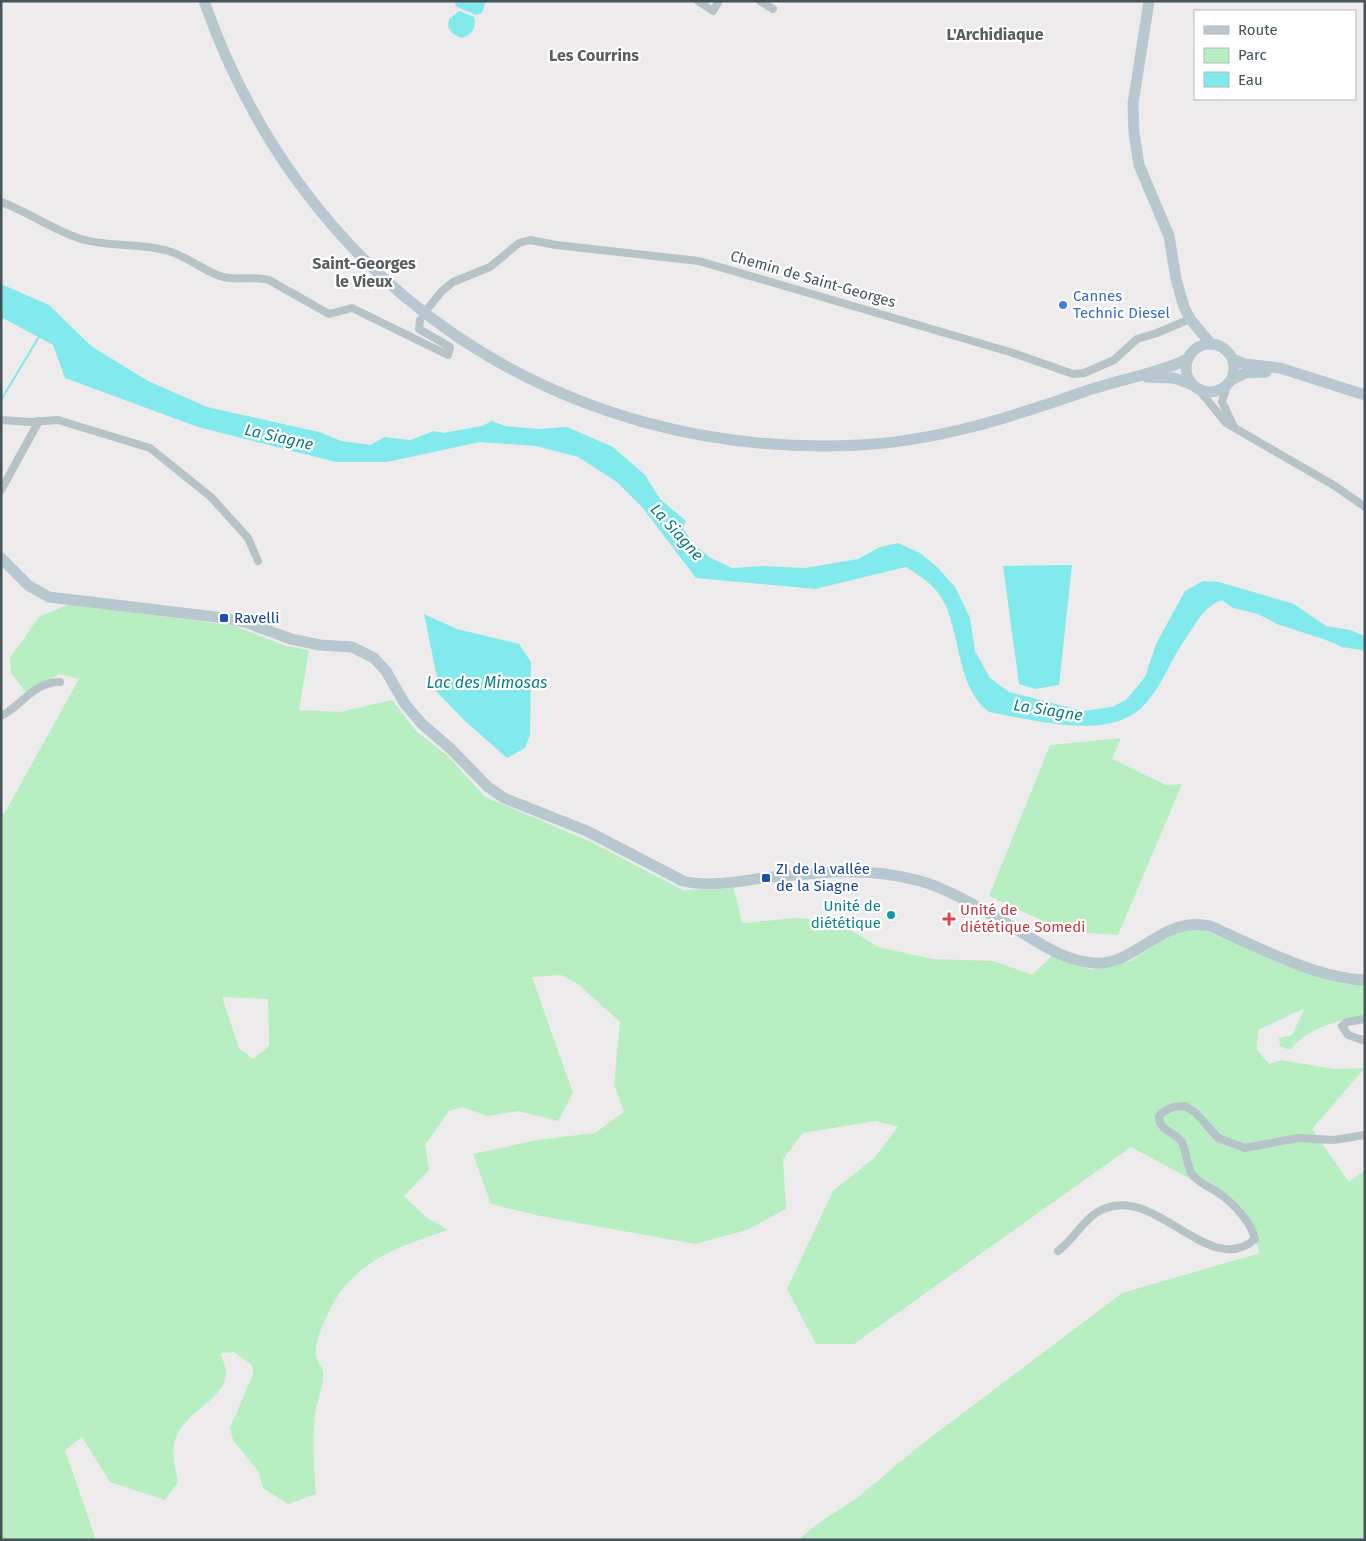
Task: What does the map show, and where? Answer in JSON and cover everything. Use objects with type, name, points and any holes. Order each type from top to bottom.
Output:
[{"type":"street","points":[[204,1],[228,64],[258,124],[299,186],[355,252],[410,302],[452,333],[519,373],[570,397],[628,418],[690,433],[757,443],[843,445],[910,439],[973,427],[1172,366],[1211,344]]},
{"type":"street","points":[[698,1],[713,11],[720,1]]},
{"type":"street","points":[[760,1],[773,9]]},
{"type":"street","points":[[1149,1],[1134,104],[1134,133],[1139,165],[1169,236],[1176,279],[1190,319],[1194,337],[1186,371],[1196,388],[1217,414],[1234,427],[1335,486],[1365,507]]},
{"type":"street","points":[[1,202],[21,209],[66,234],[108,245],[147,246],[169,251],[220,277],[262,278],[329,314],[352,308],[448,355],[450,347],[419,329],[420,320]]},
{"type":"street","name":"Chemin de Saint-Georges","points":[[429,307],[441,292],[453,282],[490,267],[520,243],[530,240],[556,245],[699,261],[974,341],[1073,374],[1084,373],[1114,360],[1126,346],[1137,339],[1166,330],[1190,319]]},
{"type":"street","points":[[1190,319],[1211,344],[1224,348],[1233,359],[1235,366],[1222,402],[1234,427]]},
{"type":"street","points":[[1233,359],[1245,364],[1280,368],[1365,395]]},
{"type":"street","points":[[1128,378],[1152,376],[1174,378],[1196,388],[1215,392],[1245,373],[1298,373]]},
{"type":"street","points":[[1,420],[30,422],[58,420],[75,424],[111,438],[150,448],[211,497],[248,538],[258,561]]},
{"type":"street","points":[[1,490],[39,420]]},
{"type":"street","points":[[1,558],[29,586],[49,597],[224,618],[246,622],[291,639],[320,645],[352,647],[374,658],[386,671],[404,704],[422,724],[451,749],[488,787],[504,798],[588,831],[683,881],[695,884],[722,883],[844,871],[885,873],[931,885],[963,899],[1048,949],[1085,962],[1110,961],[1132,952],[1168,930],[1199,923],[1302,965],[1340,976],[1365,980]]},
{"type":"street","points":[[1,716],[39,688],[51,682],[60,682]]},
{"type":"street","points":[[1365,1019],[1348,1022],[1342,1026],[1348,1035],[1365,1041]]},
{"type":"street","points":[[1058,1251],[1068,1243],[1091,1216],[1106,1208],[1122,1204],[1136,1207],[1165,1220],[1212,1246],[1225,1250],[1246,1247],[1256,1239],[1253,1230],[1238,1210],[1221,1195],[1199,1181],[1192,1173],[1180,1140],[1162,1127],[1158,1117],[1161,1113],[1173,1107],[1185,1106],[1196,1113],[1218,1138],[1245,1148],[1298,1138],[1334,1140],[1365,1135]]},
{"type":"green space","points":[[70,604],[235,626],[286,646],[309,650],[299,710],[340,712],[392,700],[416,731],[448,756],[485,797],[589,841],[683,890],[734,888],[742,923],[797,918],[838,922],[878,947],[932,959],[994,961],[1032,975],[1052,956],[1091,970],[1131,961],[1170,934],[1200,928],[1284,965],[1345,984],[1365,984],[1365,1015],[1315,1030],[1297,1042],[1290,1050],[1280,1046],[1279,1038],[1292,1035],[1305,1008],[1258,1030],[1257,1050],[1269,1064],[1281,1060],[1334,1069],[1365,1068],[1312,1129],[1349,1182],[1365,1170],[1365,1540],[798,1540],[820,1522],[857,1498],[918,1447],[1122,1293],[1260,1253],[1242,1207],[1131,1147],[854,1344],[816,1344],[787,1289],[833,1191],[874,1158],[898,1127],[876,1121],[803,1133],[783,1159],[786,1209],[747,1230],[695,1244],[540,1216],[491,1204],[473,1154],[537,1140],[595,1133],[624,1112],[614,1085],[620,1022],[578,984],[561,975],[532,977],[573,1093],[558,1121],[518,1111],[488,1116],[462,1107],[449,1111],[425,1145],[429,1170],[404,1196],[426,1217],[448,1230],[410,1243],[376,1260],[361,1270],[347,1283],[326,1318],[316,1345],[316,1357],[323,1372],[323,1377],[314,1424],[316,1494],[288,1504],[263,1488],[258,1471],[233,1440],[230,1428],[253,1374],[252,1365],[234,1352],[221,1353],[226,1373],[223,1384],[210,1400],[186,1421],[175,1440],[174,1461],[178,1482],[165,1500],[110,1482],[82,1437],[65,1450],[96,1540],[1,1540],[1,811],[4,814],[79,679],[59,674],[27,694],[11,673],[10,658],[39,617]],"holes":[[[222,997],[268,999],[269,1046],[253,1059],[239,1048]]]},
{"type":"green space","points":[[1121,738],[1112,759],[1166,785],[1182,784],[1118,935],[1067,932],[989,896],[1050,745]]},
{"type":"water","points":[[454,1],[486,1],[482,13],[476,15],[457,7]]},
{"type":"water","points":[[459,11],[474,17],[475,21],[472,31],[461,38],[452,33],[448,27],[449,19]]},
{"type":"water","name":"La Siagne","points":[[1,284],[49,305],[91,346],[148,381],[207,407],[319,432],[341,441],[371,445],[384,437],[410,440],[434,431],[443,433],[482,426],[492,421],[505,426],[538,429],[567,427],[613,447],[645,475],[660,499],[686,521],[683,528],[693,543],[709,557],[732,568],[764,566],[805,568],[858,559],[880,547],[898,543],[920,553],[938,568],[955,587],[970,618],[975,651],[990,678],[1009,692],[1083,711],[1112,707],[1126,700],[1145,677],[1156,644],[1185,591],[1203,581],[1219,582],[1294,604],[1326,626],[1350,630],[1365,636],[1365,652],[1342,647],[1277,624],[1258,614],[1233,608],[1222,600],[1215,603],[1201,616],[1152,696],[1131,715],[1113,722],[1093,726],[1072,726],[989,712],[979,702],[965,677],[945,604],[928,583],[906,567],[815,589],[696,578],[642,507],[617,482],[578,457],[536,446],[480,442],[387,462],[336,462],[198,427],[65,378],[53,345],[1,317]]},
{"type":"water","points":[[1072,565],[1059,685],[1035,689],[1019,684],[1003,566]]},
{"type":"water","name":"Lac des Mimosas","points":[[424,614],[457,629],[519,644],[531,662],[530,735],[525,748],[507,758],[465,721],[436,691],[437,677]]},
{"type":"waterway","points":[[1,400],[40,335]]},
{"type":"place","name":"Cannes Technic Diesel","points":[[1063,305]]},
{"type":"place","name":"Ravelli","points":[[224,618]]},
{"type":"place","name":"ZI de la vallée de la Siagne","points":[[766,878]]},
{"type":"place","name":"Unité de diététique","points":[[891,915]]},
{"type":"place","name":"Unité de diététique Somedi","points":[[949,919]]},
{"type":"district","name":"L'Archidiaque","points":[[995,34]]},
{"type":"district","name":"Les Courrins","points":[[594,55]]},
{"type":"district","name":"Saint-Georges le Vieux","points":[[364,272]]}]
